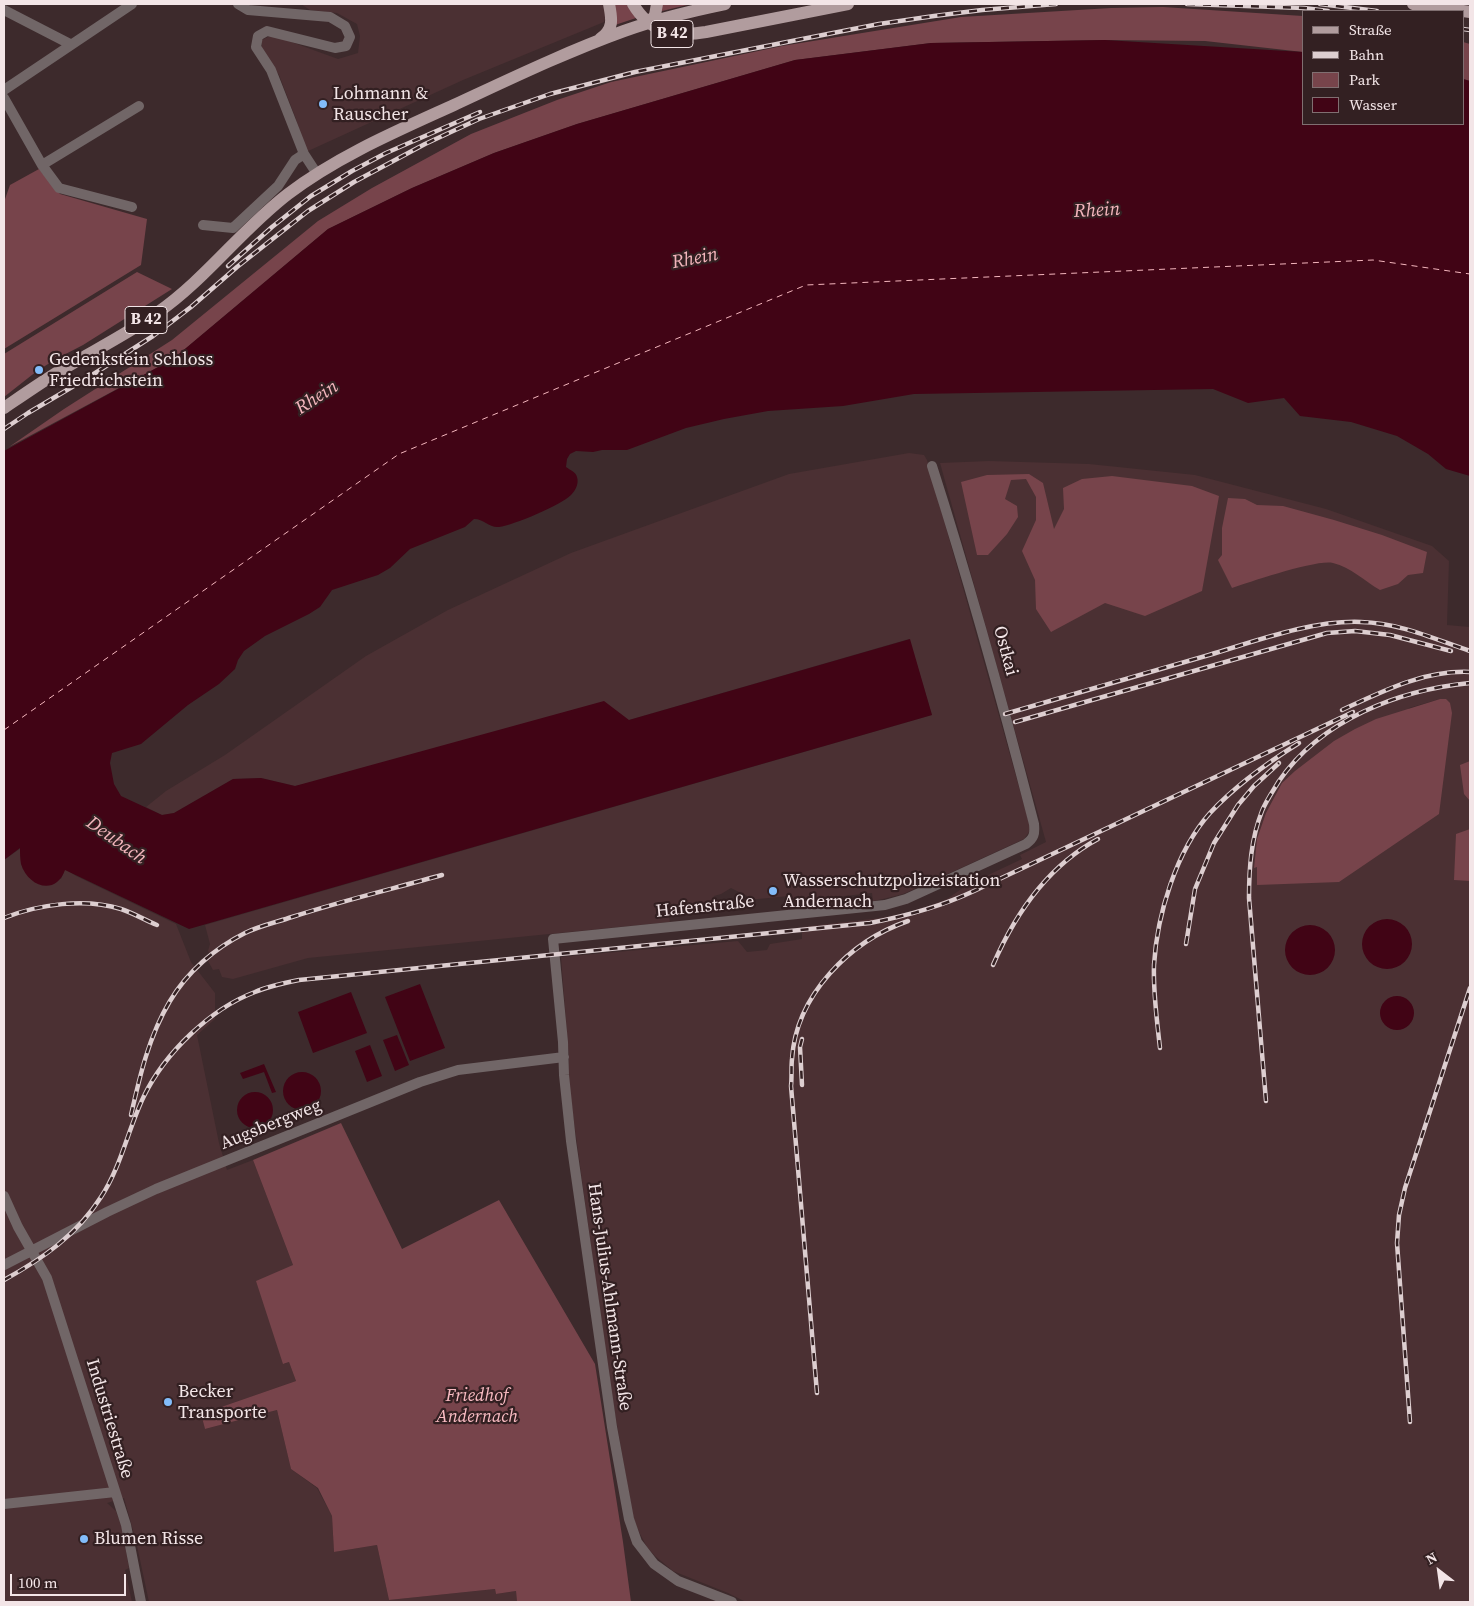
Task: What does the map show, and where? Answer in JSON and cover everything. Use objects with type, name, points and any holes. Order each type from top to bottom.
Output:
[{"type":"main road","points":[[598,41],[608,32],[612,24],[609,4]]},
{"type":"main road","name":"B 42","points":[[633,4],[647,21],[657,28],[672,34],[695,34],[848,4]]},
{"type":"main road","name":"B 42","points":[[650,22],[655,15],[657,4]]},
{"type":"main road","name":"B 42","points":[[4,408],[34,387],[143,322],[171,303],[196,282],[256,222],[279,202],[317,174],[346,157],[525,72],[598,41],[650,22],[725,4]]},
{"type":"main road","points":[[1413,4],[1456,10]]},
{"type":"street","points":[[4,90],[132,4]]},
{"type":"street","points":[[238,4],[248,10],[330,17],[345,26],[350,37],[346,46],[335,48],[267,31],[258,36],[256,48],[271,70],[304,154],[317,174]]},
{"type":"street","points":[[4,10],[70,44]]},
{"type":"street","points":[[4,98],[42,165],[59,188],[132,207]]},
{"type":"street","points":[[42,165],[139,106]]},
{"type":"street","points":[[203,225],[233,228],[278,186],[295,160],[304,154]]},
{"type":"street","name":"Ostkai","points":[[932,466],[976,610],[1034,824],[1035,834],[1032,840],[1026,844]]},
{"type":"street","name":"Hafenstraße","points":[[553,939],[884,905],[906,899],[1026,844]]},
{"type":"street","name":"Hans-Julius-Ahlmann-Straße","points":[[553,939],[564,1075],[581,1218],[612,1427],[632,1529],[643,1551],[662,1571],[686,1585],[732,1602]]},
{"type":"street","name":"Augsbergweg","points":[[4,1265],[156,1189],[420,1082],[458,1070],[564,1057]]},
{"type":"street","name":"Industriestraße","points":[[4,1196],[18,1227],[47,1278],[126,1524],[141,1602]]},
{"type":"street","points":[[4,1504],[115,1492]]},
{"type":"shaded area","points":[[301,4],[605,4],[606,17],[604,22],[463,80],[306,152],[279,75],[262,49],[262,40],[275,36],[338,59],[358,53],[360,36],[357,24],[337,13],[310,10]]},
{"type":"shaded area","points":[[909,453],[924,455],[927,460],[1030,826],[1029,832],[1024,839],[903,894],[873,901],[872,893],[790,902],[789,896],[748,900],[747,896],[731,888],[714,896],[712,903],[669,916],[670,922],[308,958],[233,979],[222,977],[219,969],[213,970],[208,961],[212,957],[208,951],[210,944],[205,925],[932,715],[909,639],[629,720],[295,786],[261,778],[233,779],[174,813],[162,815],[146,807],[166,791],[225,755],[366,656],[448,610],[571,553],[789,474]]},
{"type":"shaded area","points":[[989,461],[1089,464],[1195,475],[1326,509],[1432,546],[1449,561],[1447,625],[1470,627],[1470,1602],[746,1602],[673,1571],[647,1547],[639,1532],[633,1517],[610,1385],[568,1078],[569,1058],[561,957],[738,941],[747,952],[767,950],[770,944],[802,939],[802,927],[904,914],[947,899],[967,885],[1022,859],[1020,855],[1046,842],[940,463]],"holes":[[[1440,699],[1339,882],[1409,708]]]},
{"type":"shaded area","points":[[21,848],[23,869],[61,879],[65,869],[176,924],[191,962],[215,993],[215,1019],[197,1035],[219,1143],[227,1170],[253,1160],[293,1265],[284,1364],[289,1362],[296,1381],[201,1414],[205,1429],[277,1410],[291,1469],[317,1488],[332,1516],[334,1552],[377,1545],[389,1600],[495,1589],[496,1594],[516,1591],[517,1602],[149,1602],[136,1541],[124,1498],[107,1503],[116,1511],[122,1528],[129,1568],[125,1570],[132,1602],[4,1602],[4,860]]},
{"type":"green space","points":[[612,4],[629,4],[636,18],[615,25]]},
{"type":"green space","points":[[660,4],[686,4],[687,5],[658,12]]},
{"type":"green space","points":[[1163,7],[1302,16],[1302,52],[1205,41],[1105,40],[931,43],[795,60],[577,124],[494,153],[412,188],[328,229],[173,359],[9,447],[64,409],[172,340],[318,221],[372,188],[471,134],[557,100],[611,82],[782,46],[961,17],[1111,8]]},
{"type":"green space","points":[[1464,42],[1470,44],[1470,81],[1464,79]]},
{"type":"green space","points":[[39,169],[60,194],[147,219],[141,265],[4,349],[4,202],[10,185]]},
{"type":"green space","points":[[137,272],[172,289],[83,345],[37,371],[4,397],[4,354]]},
{"type":"green space","points":[[1029,474],[1043,483],[1054,529],[1064,509],[1063,488],[1082,479],[1112,476],[1192,486],[1219,496],[1202,591],[1145,616],[1105,603],[1051,632],[1036,609],[1035,580],[1022,551],[1036,520],[1036,497],[1026,479],[1011,480],[1005,499],[1017,506],[1018,517],[1007,534],[988,555],[977,555],[961,482],[987,475]]},
{"type":"green space","points":[[1228,498],[1245,499],[1257,505],[1283,506],[1382,535],[1427,552],[1423,573],[1408,575],[1398,584],[1380,590],[1340,565],[1325,563],[1313,564],[1283,572],[1232,588],[1218,560],[1222,555],[1222,528]]},
{"type":"green space","points":[[1440,699],[1446,699],[1450,703],[1452,713],[1439,814],[1339,882],[1257,885],[1257,867],[1254,868],[1257,839],[1266,813],[1282,783],[1334,741],[1355,729],[1376,719]]},
{"type":"green space","points":[[1470,761],[1470,801],[1464,794],[1460,765]]},
{"type":"green space","points":[[1470,829],[1470,881],[1454,880],[1456,834]]},
{"type":"green space","name":"Friedhof Andernach","points":[[341,1123],[402,1249],[499,1200],[595,1364],[631,1602],[517,1602],[516,1591],[496,1594],[495,1589],[389,1600],[377,1545],[334,1552],[332,1516],[318,1488],[291,1469],[277,1410],[205,1429],[201,1414],[296,1381],[289,1362],[283,1364],[256,1281],[293,1265],[253,1160]]},
{"type":"water","points":[[1105,40],[1302,52],[1302,125],[1464,125],[1464,79],[1470,81],[1470,476],[1446,469],[1428,454],[1397,436],[1351,422],[1300,416],[1284,398],[1248,403],[1213,389],[914,394],[843,406],[768,411],[686,428],[627,450],[576,451],[570,454],[566,467],[573,471],[578,479],[576,489],[558,504],[515,523],[499,527],[474,519],[465,527],[410,549],[390,568],[378,575],[332,590],[320,607],[265,636],[244,651],[235,669],[219,684],[188,705],[141,744],[112,753],[110,763],[114,784],[121,796],[162,815],[174,813],[233,779],[261,778],[295,786],[604,701],[629,720],[910,639],[932,715],[189,929],[65,870],[61,878],[49,886],[36,883],[25,872],[21,864],[20,848],[4,860],[4,451],[173,359],[328,229],[412,188],[494,153],[577,124],[795,60],[931,43]]},
{"type":"water","points":[[1387,919],[1397,921],[1405,926],[1410,934],[1412,944],[1410,954],[1405,962],[1397,967],[1387,969],[1377,967],[1369,962],[1364,954],[1362,944],[1364,934],[1369,926],[1377,921]]},
{"type":"water","points":[[1310,925],[1320,927],[1328,932],[1333,940],[1335,950],[1333,960],[1328,968],[1320,973],[1310,975],[1300,973],[1292,968],[1287,960],[1285,950],[1287,940],[1292,932],[1300,927]]},
{"type":"water","points":[[420,984],[445,1048],[410,1061],[385,997]]},
{"type":"water","points":[[351,992],[367,1033],[313,1053],[298,1012]]},
{"type":"water","points":[[1397,996],[1404,997],[1409,1001],[1413,1006],[1413,1020],[1409,1025],[1404,1029],[1397,1030],[1390,1029],[1385,1025],[1381,1020],[1380,1013],[1381,1006],[1385,1001],[1390,997]]},
{"type":"water","points":[[397,1035],[409,1065],[395,1071],[383,1040]]},
{"type":"water","points":[[370,1045],[382,1076],[367,1082],[355,1051]]},
{"type":"water","points":[[264,1064],[276,1092],[272,1093],[264,1072],[243,1079],[240,1073]]},
{"type":"water","points":[[302,1072],[316,1077],[321,1091],[316,1105],[302,1110],[288,1105],[283,1091],[288,1077]]},
{"type":"water","points":[[255,1092],[262,1093],[268,1097],[272,1103],[272,1117],[268,1123],[262,1127],[255,1128],[248,1127],[242,1123],[238,1117],[237,1110],[238,1103],[242,1097],[248,1093]]},
{"type":"ferry route","points":[[4,730],[399,454],[806,285],[1373,260],[1470,274]]},
{"type":"railway","points":[[4,429],[153,336],[308,211],[354,182],[425,144],[479,119],[550,94],[635,72],[879,24],[982,10],[1056,4]]},
{"type":"railway","points":[[1187,4],[1320,10]]},
{"type":"railway","points":[[1320,4],[1369,10]]},
{"type":"railway","points":[[1464,29],[1470,30]]},
{"type":"railway","points":[[228,266],[311,196],[386,153],[480,112]]},
{"type":"railway","points":[[1005,714],[1265,638],[1323,624],[1361,622],[1389,625],[1417,632],[1470,651]]},
{"type":"railway","points":[[1015,722],[1327,633],[1355,631],[1390,635],[1451,651]]},
{"type":"railway","points":[[1342,710],[1388,689],[1420,678],[1436,674],[1470,672]]},
{"type":"railway","points":[[1266,1101],[1249,898],[1253,843],[1264,807],[1279,781],[1296,760],[1316,741],[1339,725],[1389,701],[1416,693],[1470,683]]},
{"type":"railway","points":[[4,1280],[32,1264],[58,1245],[91,1211],[114,1173],[144,1096],[153,1080],[176,1049],[190,1034],[222,1009],[255,992],[271,986],[299,980],[870,923],[910,914],[948,902],[974,891],[1353,712]]},
{"type":"railway","points":[[1160,1048],[1154,986],[1154,965],[1164,905],[1178,865],[1198,828],[1210,813],[1252,775],[1299,743]]},
{"type":"railway","points":[[1186,944],[1195,889],[1214,843],[1238,805],[1254,786],[1279,763]]},
{"type":"railway","points":[[993,965],[1012,928],[1035,893],[1064,863],[1098,839]]},
{"type":"railway","points":[[131,1115],[146,1056],[163,1014],[185,980],[213,953],[234,939],[262,926],[442,875]]},
{"type":"railway","points":[[4,918],[32,909],[77,903],[121,909],[157,925]]},
{"type":"railway","points":[[817,1393],[791,1086],[792,1059],[796,1036],[804,1013],[815,992],[830,974],[866,942],[908,921]]},
{"type":"railway","points":[[1410,1422],[1397,1243],[1399,1215],[1405,1188],[1470,988]]},
{"type":"railway","points":[[802,1039],[800,1047],[802,1085]]},
{"type":"place","name":"Lohmann & Rauscher","points":[[323,104]]},
{"type":"place","name":"Gedenkstein Schloss Friedrichstein","points":[[39,370]]},
{"type":"place","name":"Wasserschutzpolizeistation Andernach","points":[[773,891]]},
{"type":"place","name":"Becker Transporte","points":[[168,1402]]},
{"type":"place","name":"Blumen Risse","points":[[84,1539]]},
{"type":"water label","name":"Rhein","points":[[1097,211]]},
{"type":"water label","name":"Rhein","points":[[695,259]]},
{"type":"water label","name":"Rhein","points":[[317,398]]},
{"type":"water label","name":"Deubach","points":[[116,841]]}]
